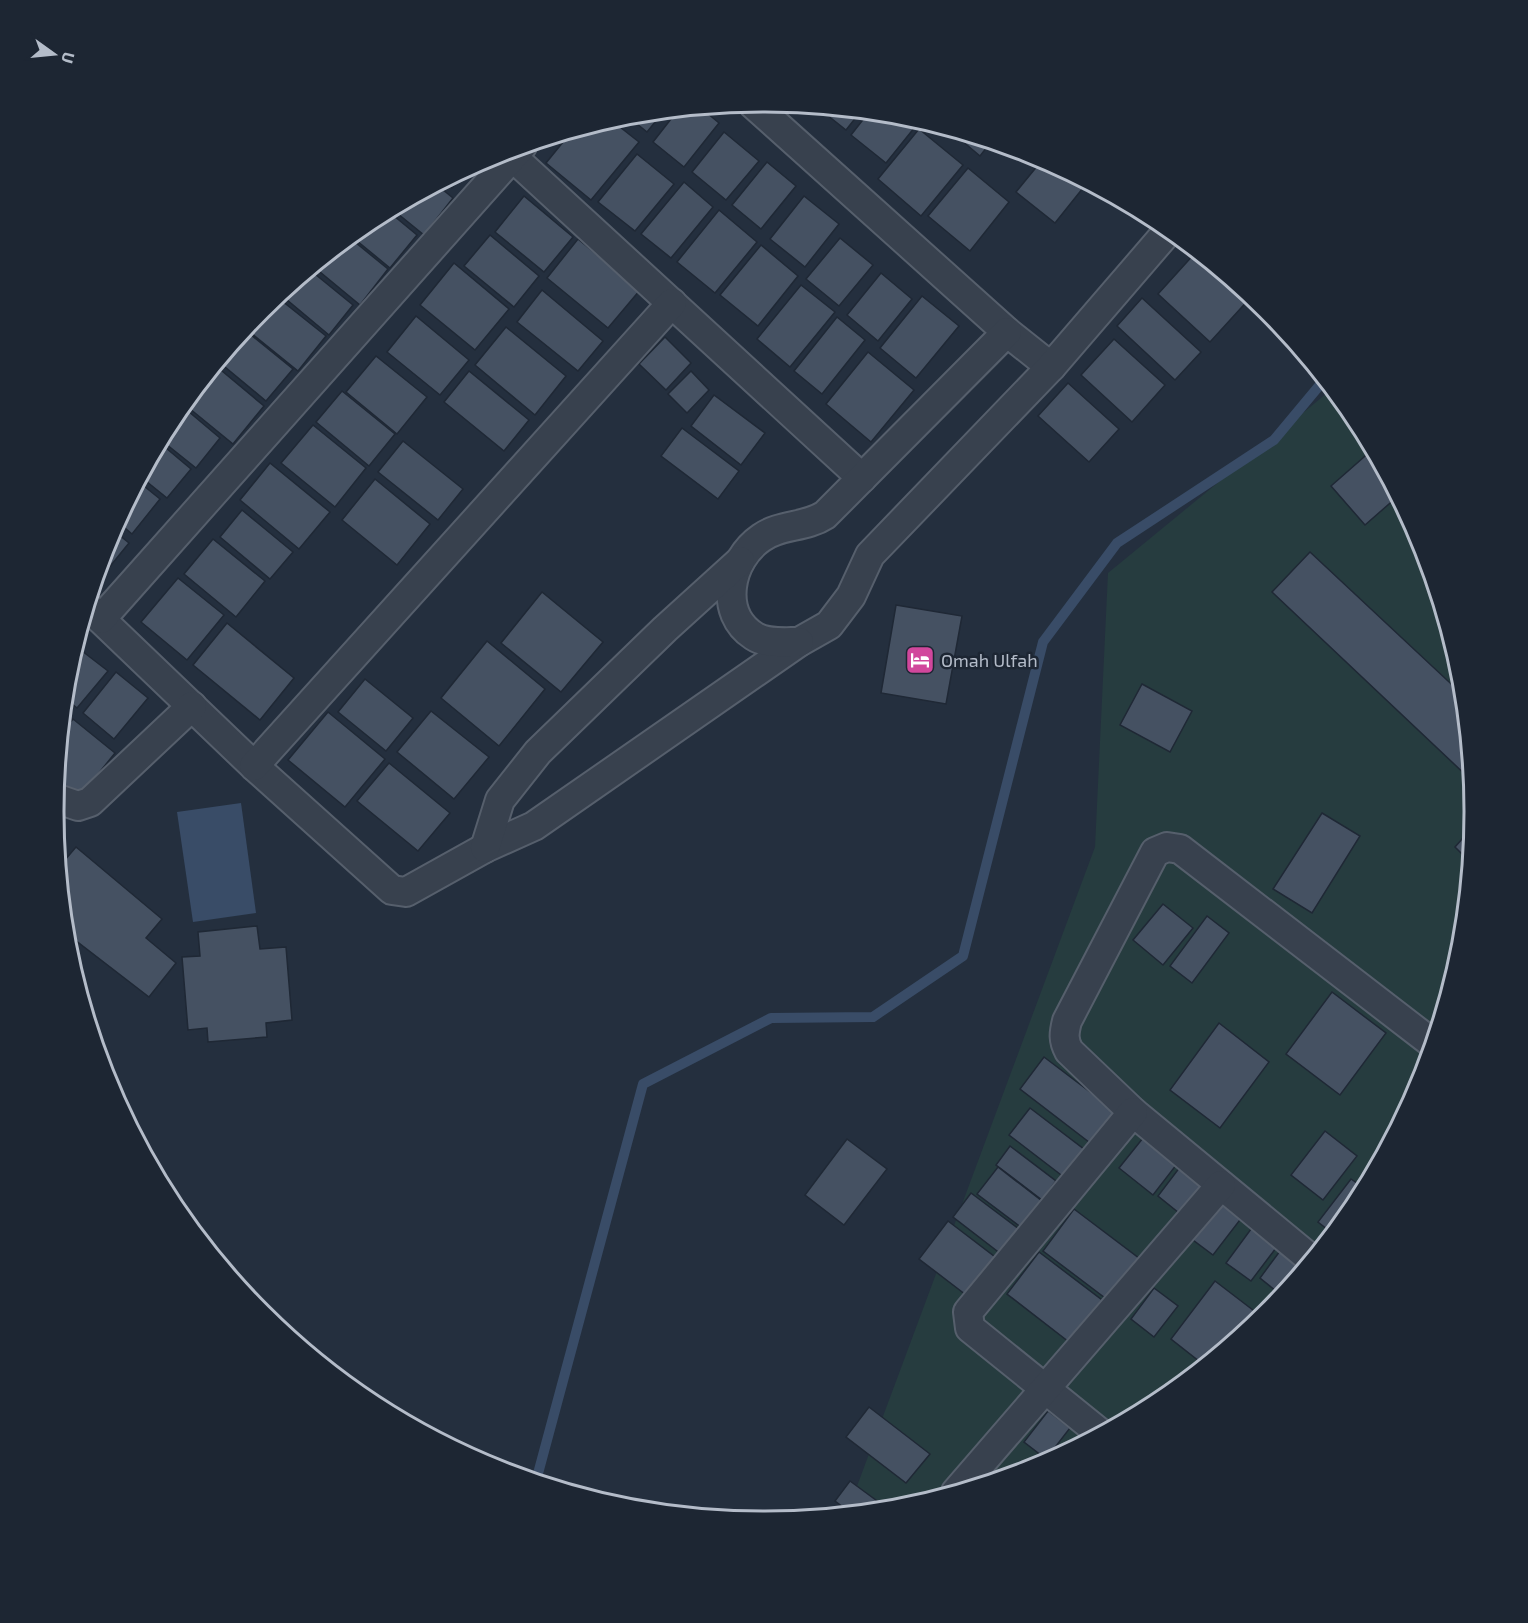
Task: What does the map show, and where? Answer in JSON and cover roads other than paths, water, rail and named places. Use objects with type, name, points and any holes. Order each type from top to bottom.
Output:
[{"type":"street","points":[[762,112],[1006,332],[1051,367]]},
{"type":"street","points":[[519,157],[672,303],[862,478]]},
{"type":"street","points":[[505,162],[95,613],[254,766],[392,890],[406,892],[485,848],[534,826],[799,642],[829,625],[851,596],[870,555],[1051,367],[1163,237]]},
{"type":"street","points":[[254,766],[672,303]]},
{"type":"street","points":[[799,642],[775,642],[755,637],[738,621],[730,601],[733,579],[748,548],[776,530],[813,523],[825,515],[1006,332]]},
{"type":"street","points":[[485,848],[500,800],[538,752],[741,559]]},
{"type":"street","points":[[64,801],[78,806],[90,802],[192,706]]},
{"type":"street","points":[[1305,1254],[1133,1112],[1069,1052],[1063,1035],[1067,1021],[1155,852],[1162,848],[1180,849],[1425,1038]]},
{"type":"street","points":[[1094,1428],[970,1328],[967,1321],[968,1312],[1133,1112]]},
{"type":"street","points":[[966,1481],[1221,1185]]},
{"type":"water","points":[[241,803],[256,913],[193,922],[177,812]]},
{"type":"waterway","points":[[538,1474],[643,1084],[771,1018],[873,1017],[963,956],[1043,642],[1117,543],[1274,440],[1319,386]]},
{"type":"place","name":"Omah Ulfah","points":[[920,660]]}]
